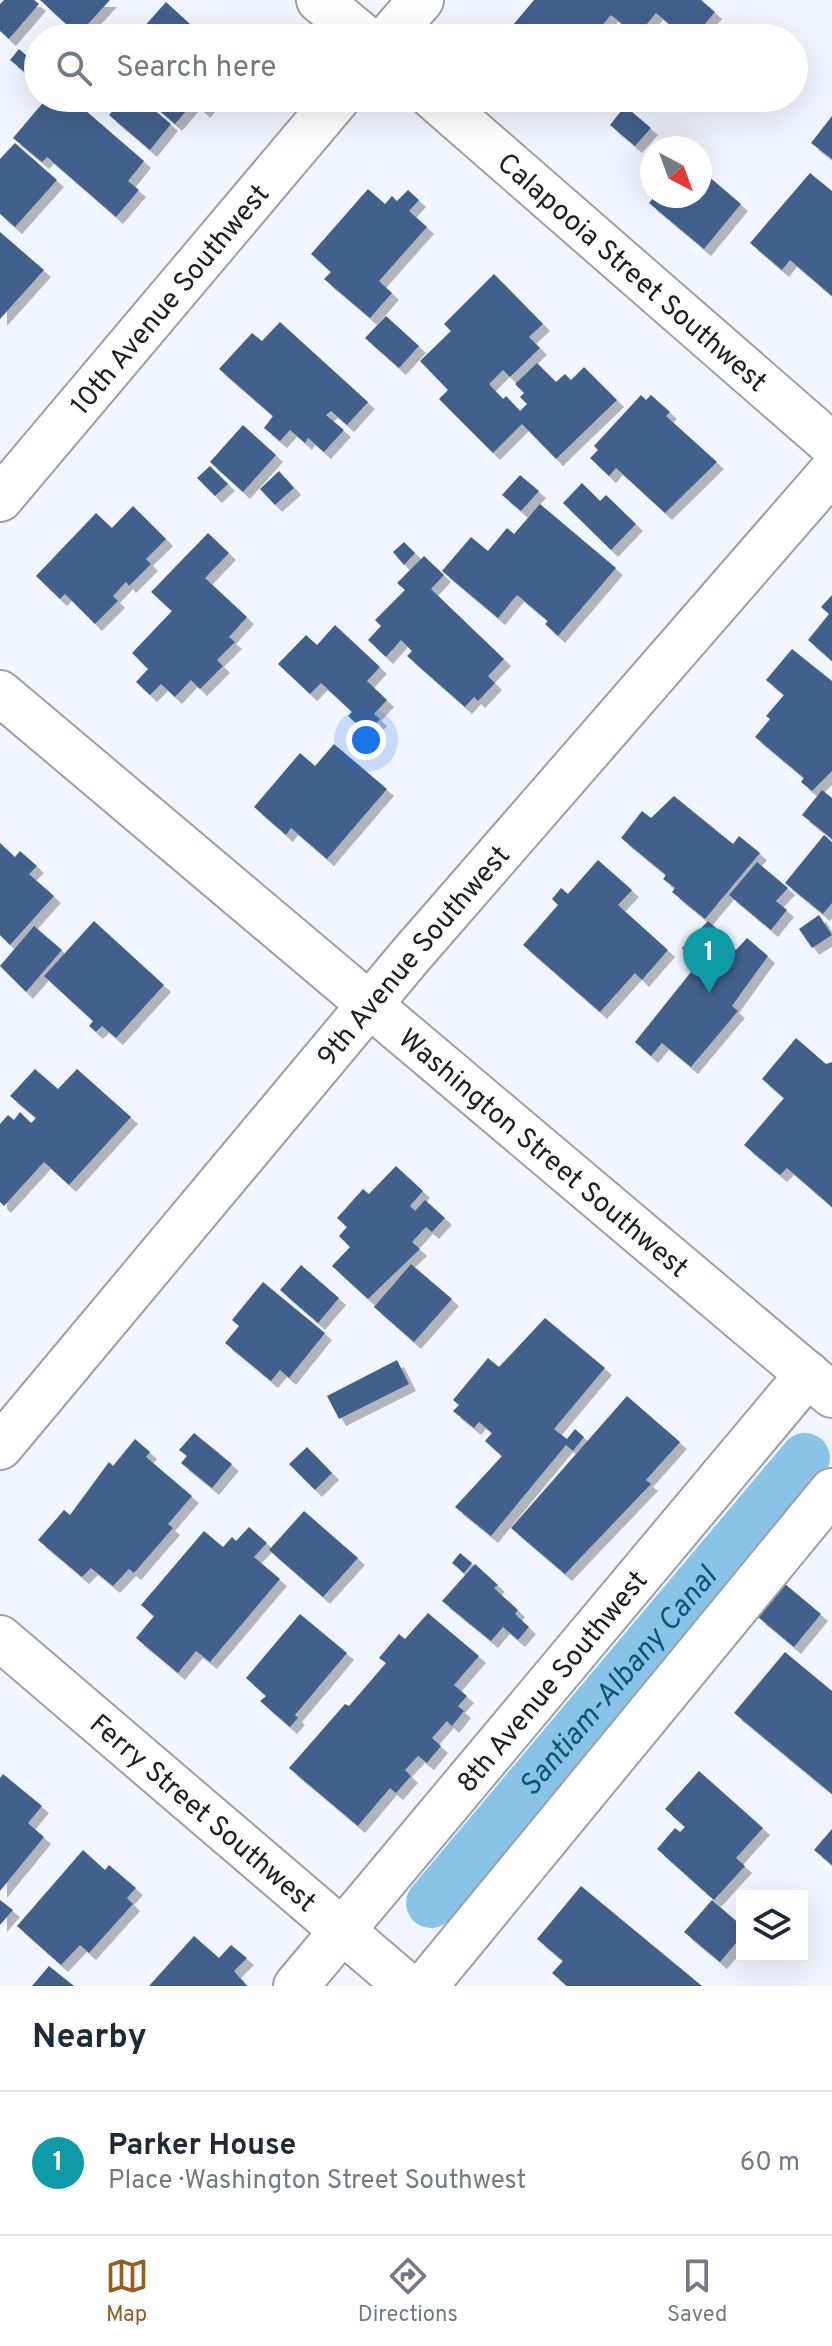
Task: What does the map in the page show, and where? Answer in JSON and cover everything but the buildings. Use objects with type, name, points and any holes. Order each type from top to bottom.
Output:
[{"type":"street","points":[[319,0],[348,24]]},
{"type":"street","points":[[400,24],[421,0]]},
{"type":"street","name":"10th Avenue Southwest","points":[[0,499],[326,112]]},
{"type":"street","name":"Calapooia Street Southwest","points":[[450,112],[832,445]]},
{"type":"street","name":"9th Avenue Southwest","points":[[0,1447],[370,1004],[832,471]]},
{"type":"street","name":"Washington Street Southwest","points":[[0,693],[820,1384]]},
{"type":"street","name":"8th Avenue Southwest","points":[[296,1986],[820,1384]]},
{"type":"street","points":[[425,1986],[832,1491]]},
{"type":"street","name":"Ferry Street Southwest","points":[[0,1638],[407,1986]]},
{"type":"waterway","name":"Santiam-Albany Canal","points":[[431,1903],[805,1458]]},
{"type":"place","name":"Parker House","points":[[709,993]]}]
